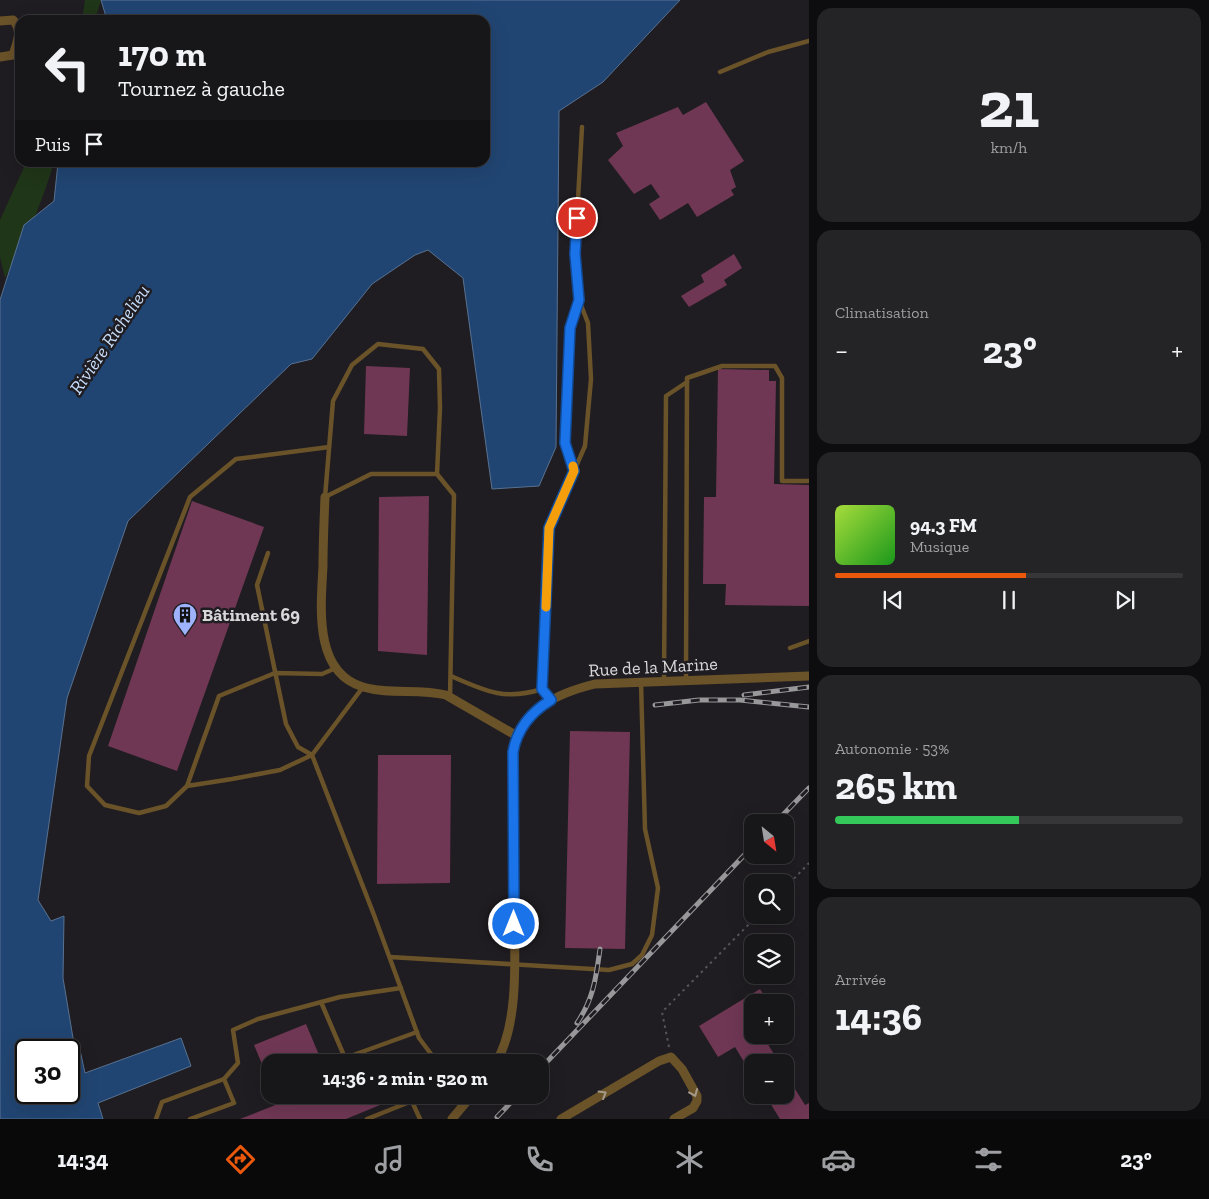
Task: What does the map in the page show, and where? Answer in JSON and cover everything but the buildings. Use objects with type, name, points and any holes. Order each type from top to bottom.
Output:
[{"type":"street","points":[[0,21],[13,20],[15,22]]},
{"type":"street","points":[[0,57],[13,55],[15,48]]},
{"type":"street","points":[[325,497],[321,619],[326,648],[336,668],[353,683],[363,687],[387,691],[438,692],[517,736]]},
{"type":"street","name":"Rue de la Marine","points":[[500,1054],[509,1031],[514,964],[513,752],[517,736],[533,714],[551,700],[576,688],[595,684],[809,676]]},
{"type":"street","points":[[561,1119],[659,1061],[673,1058],[697,1096],[697,1101],[693,1108],[674,1119]]},
{"type":"street","points":[[452,1119],[465,1105]]},
{"type":"lane","points":[[720,72],[768,52],[809,40]]},
{"type":"lane","points":[[551,700],[542,689],[549,528],[585,446],[592,379],[588,323],[579,300],[575,254],[582,127]]},
{"type":"lane","points":[[574,471],[565,443],[570,328],[579,300]]},
{"type":"lane","points":[[325,497],[333,401],[352,365],[378,344],[423,349],[439,369],[440,408],[437,474],[454,495],[450,697]]},
{"type":"lane","points":[[686,680],[687,378],[722,366],[775,366],[782,378],[782,481],[809,481]]},
{"type":"lane","points":[[664,681],[666,396],[687,382]]},
{"type":"lane","points":[[329,447],[236,459],[190,497],[89,756],[87,786],[105,805],[139,813],[166,806],[187,786],[219,696],[276,673],[322,674],[336,668]]},
{"type":"lane","points":[[325,497],[371,474],[437,474]]},
{"type":"lane","points":[[268,552],[257,585],[286,724],[298,747],[312,755],[390,957],[419,1038],[430,1054]]},
{"type":"lane","points":[[790,648],[809,641]]},
{"type":"lane","points":[[451,676],[480,689],[508,696],[526,694],[542,689]]},
{"type":"lane","points":[[390,957],[609,970],[632,964],[642,955],[652,936],[658,888],[646,829],[641,682]]},
{"type":"lane","points":[[187,786],[232,780],[280,770],[312,755],[363,687]]},
{"type":"lane","points":[[156,1119],[162,1102],[224,1079],[238,1064],[233,1030],[258,1019],[340,996],[401,988]]},
{"type":"lane","points":[[321,1002],[345,1058],[417,1032]]},
{"type":"lane","points":[[190,1119],[234,1103],[224,1079]]},
{"type":"lane","points":[[367,1119],[404,1104]]},
{"type":"lane","points":[[413,1104],[420,1119]]},
{"type":"path","points":[[794,879],[809,863]]},
{"type":"path","points":[[673,1058],[662,1012],[749,924]]},
{"type":"green space","points":[[85,0],[101,0],[96,15],[83,15]]},
{"type":"green space","points":[[24,167],[53,167],[29,233],[5,278],[0,257],[0,220]]},
{"type":"water","name":"Rivière Richelieu","points":[[101,0],[680,0],[603,82],[559,111],[556,447],[539,486],[492,489],[463,278],[428,250],[415,255],[372,284],[312,359],[291,364],[128,521],[67,698],[38,900],[51,921],[64,916],[63,978],[74,1039],[15,1039],[15,1104],[80,1104],[80,1050],[85,1073],[181,1038],[191,1066],[98,1103],[103,1119],[0,1119],[0,300],[24,225],[54,201],[58,167],[490,167],[490,15],[106,15]]},
{"type":"railway","points":[[744,695],[809,687]]},
{"type":"railway","points":[[655,705],[699,700],[740,700],[809,707]]},
{"type":"railway","points":[[784,814],[809,788]]},
{"type":"railway","points":[[549,1060],[744,855]]},
{"type":"railway","points":[[577,1023],[591,996],[600,949]]},
{"type":"railway","points":[[497,1117],[509,1104]]},
{"type":"slow traffic","points":[[546,607],[549,528],[574,471],[573,466]]},
{"type":"place","name":"Bâtiment 69","points":[[185,636]]},
{"type":"route","points":[[514,924],[513,752],[517,736],[525,724],[533,714],[551,700],[542,689],[549,528],[574,471],[565,443],[570,328],[579,300],[575,254],[577,218]]}]
